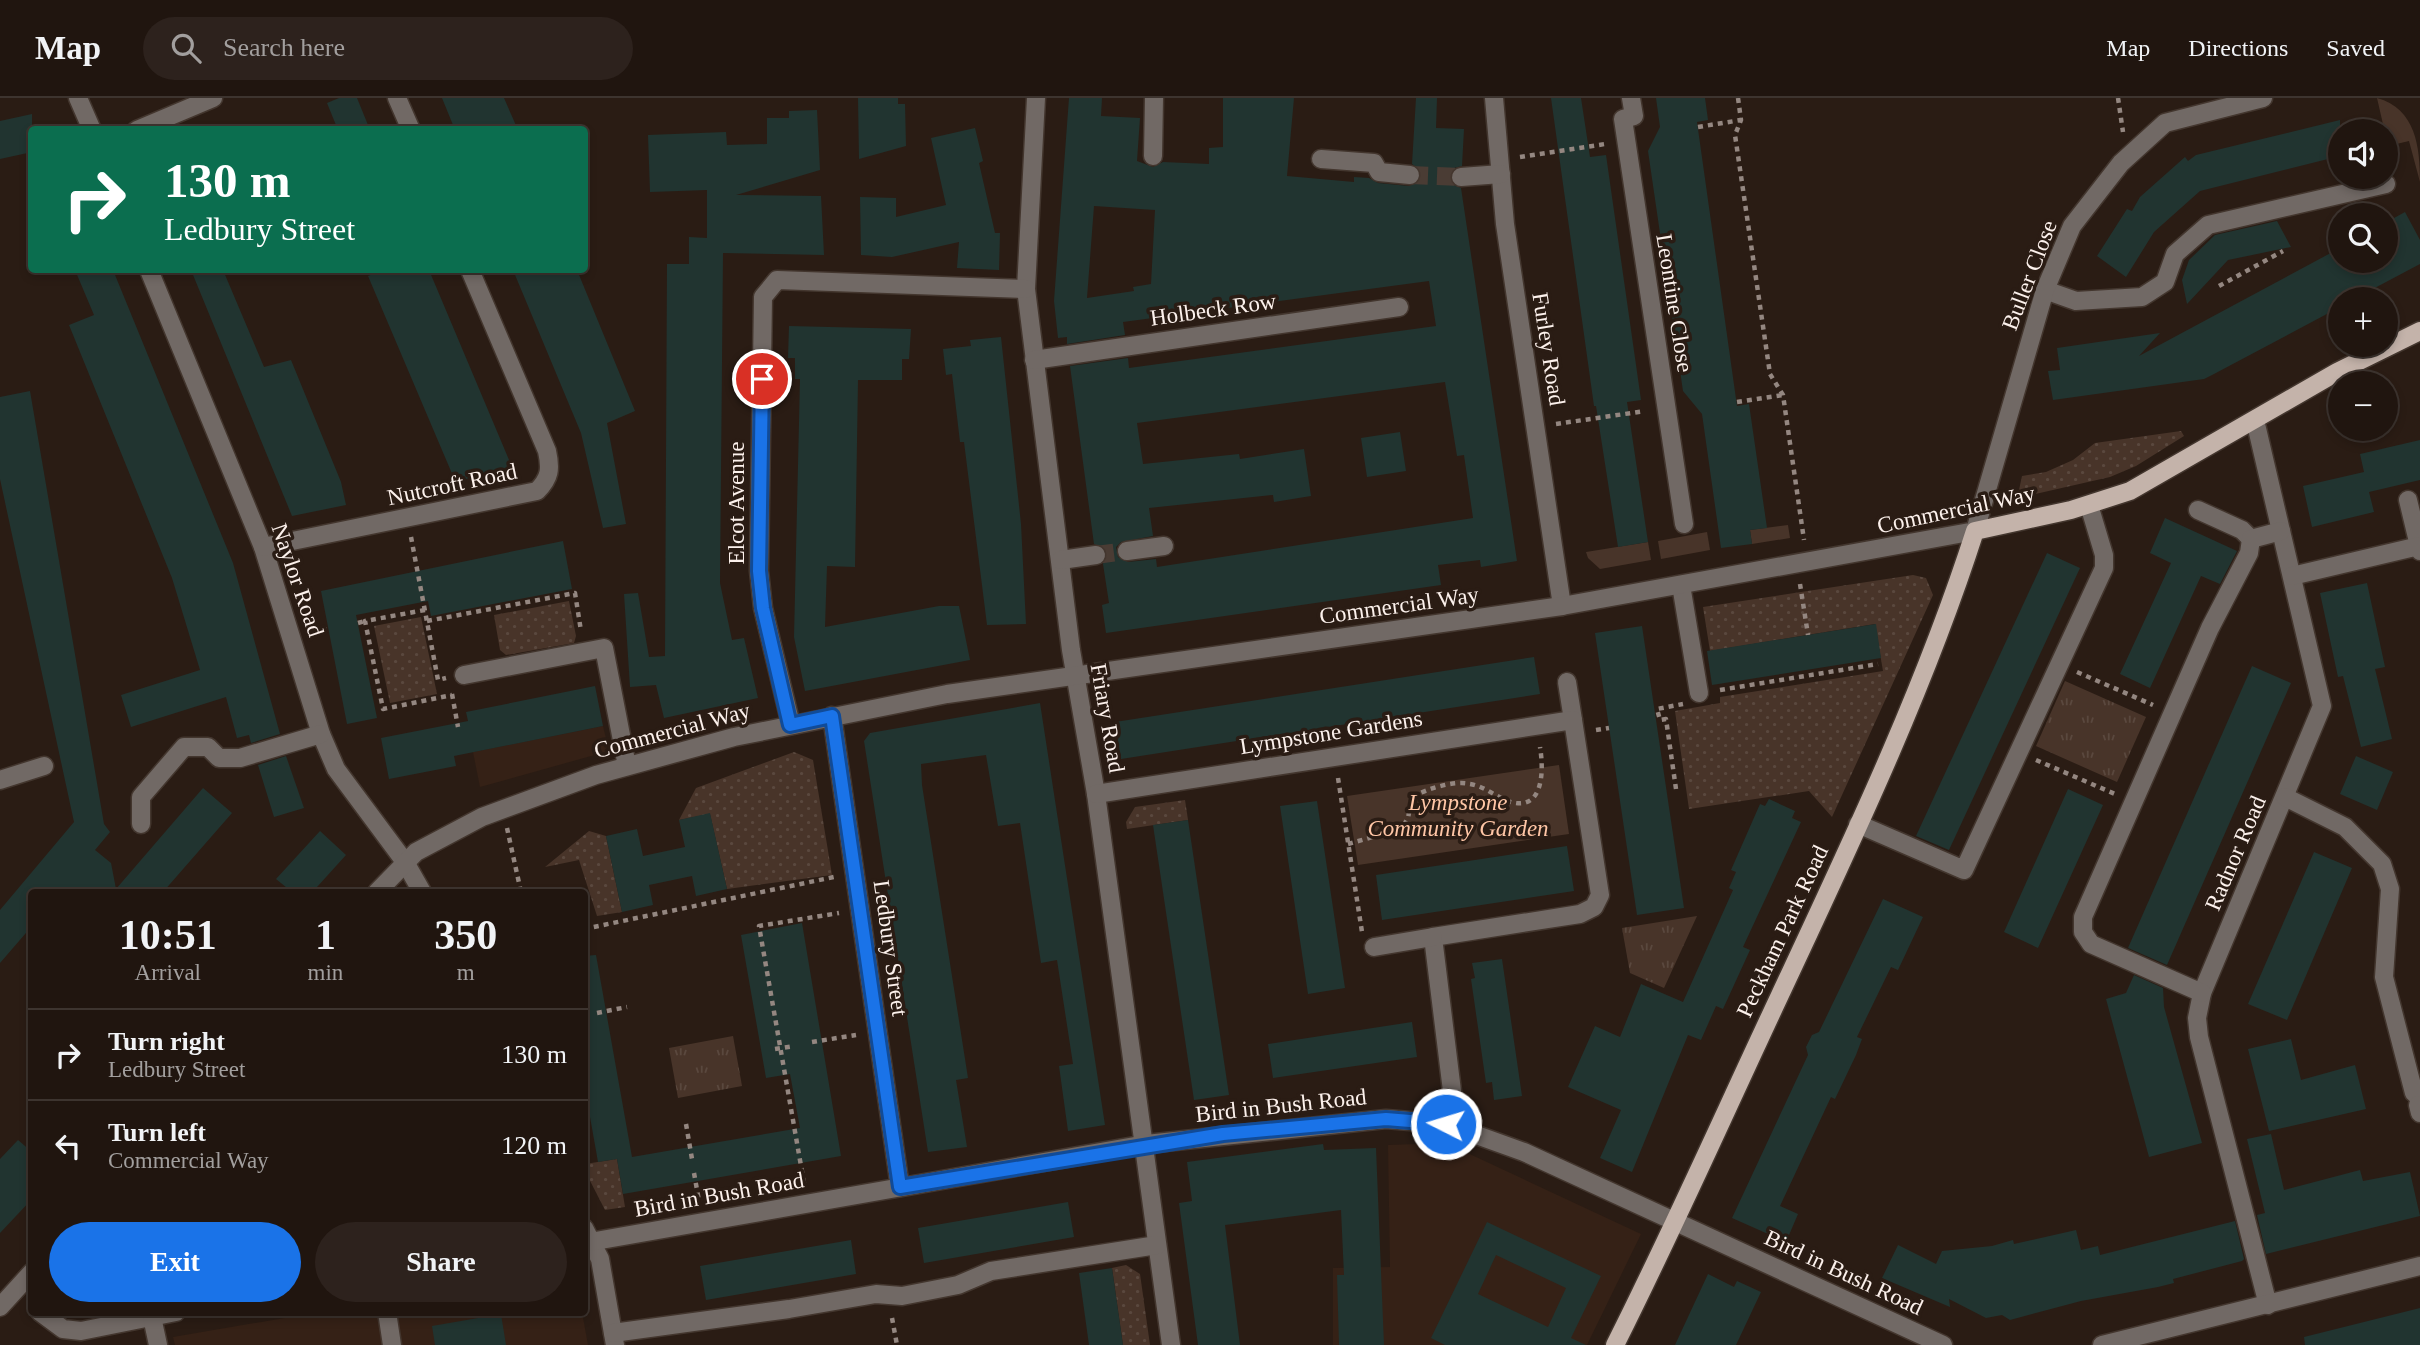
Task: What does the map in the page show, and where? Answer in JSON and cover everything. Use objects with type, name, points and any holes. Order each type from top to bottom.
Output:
[{"type":"main road","name":"Commercial Way","points":[[1975,531],[2089,505],[2143,485],[2337,372],[2420,331]]},
{"type":"main road","name":"Peckham Park Road","points":[[1615,1345],[1858,824],[1929,660],[1975,531]]},
{"type":"street","points":[[78,98],[90,126]]},
{"type":"street","points":[[146,126],[213,98]]},
{"type":"street","points":[[397,98],[409,126]]},
{"type":"street","name":"Friary Road","points":[[1036,98],[1026,289],[1071,650],[1078,676],[1096,794],[1146,1144],[1171,1345]]},
{"type":"street","points":[[1153,156],[1154,98]]},
{"type":"street","name":"Furley Road","points":[[1494,98],[1505,224],[1562,606]]},
{"type":"street","name":"Leontine Close","points":[[1631,98],[1634,116],[1623,119],[1684,524]]},
{"type":"street","name":"Buller Close","points":[[1975,531],[2045,290],[2072,226],[2128,157],[2165,123],[2254,99]]},
{"type":"street","points":[[1321,159],[1374,163],[1379,172],[1410,175]]},
{"type":"street","points":[[1461,177],[1500,167]]},
{"type":"street","points":[[2045,290],[2076,301],[2141,297],[2165,282],[2175,254],[2208,225],[2364,189]]},
{"type":"street","name":"Naylor Road","points":[[150,273],[263,547],[321,734],[336,769],[405,862],[420,889]]},
{"type":"street","name":"Nutcroft Road","points":[[263,547],[537,491],[547,481],[551,466],[547,451],[471,273]]},
{"type":"street","name":"Elcot Avenue","points":[[790,725],[763,608],[759,571],[762,297],[776,280],[1026,289]]},
{"type":"street","name":"Holbeck Row","points":[[1034,360],[1399,307]]},
{"type":"street","name":"Radnor Road","points":[[2255,420],[2322,700],[2319,718],[2202,993],[2197,1018],[2199,1037],[2268,1305]]},
{"type":"street","points":[[2292,576],[2419,549],[2408,500]]},
{"type":"street","points":[[1858,824],[1965,870],[2104,568],[2104,555],[2089,505]]},
{"type":"street","points":[[2198,510],[2242,530],[2251,539]]},
{"type":"street","name":"Commercial Way","points":[[380,889],[405,862],[428,844],[502,808],[627,766],[790,725],[947,694],[1562,606],[1975,531]]},
{"type":"street","points":[[2251,539],[2281,531]]},
{"type":"street","points":[[2202,993],[2091,944],[2083,932],[2083,917],[2210,628],[2249,553],[2251,539]]},
{"type":"street","points":[[1127,551],[1164,546]]},
{"type":"street","points":[[1061,560],[1096,555]]},
{"type":"street","points":[[1681,585],[1699,693]]},
{"type":"street","points":[[456,676],[604,648],[627,766]]},
{"type":"street","points":[[1374,947],[1580,914],[1594,907],[1600,895],[1567,682]]},
{"type":"street","name":"Ledbury Street","points":[[832,716],[900,1187]]},
{"type":"street","name":"Lympstone Gardens","points":[[1096,794],[1573,720]]},
{"type":"street","points":[[141,824],[141,797],[184,747],[208,747],[219,758],[240,758],[321,734]]},
{"type":"street","points":[[0,780],[44,766]]},
{"type":"street","points":[[2285,797],[2345,827],[2382,864],[2390,889],[2384,977],[2417,1104]]},
{"type":"street","points":[[1433,937],[1453,1099],[1446,1124]]},
{"type":"street","name":"Bird in Bush Road","points":[[588,1238],[808,1204],[1146,1144],[1386,1119],[1446,1124],[1524,1152],[1676,1219],[1943,1345]]},
{"type":"street","points":[[588,1241],[600,1259],[614,1339],[876,1294],[902,1296],[958,1285],[991,1271],[1157,1245]]},
{"type":"street","points":[[2102,1345],[2122,1344],[2420,1266]]},
{"type":"street","points":[[0,1307],[28,1276]]},
{"type":"street","points":[[14,1291],[28,1302]]},
{"type":"street","points":[[45,1316],[63,1329],[81,1331],[157,1316]]},
{"type":"street","points":[[388,1316],[392,1345]]},
{"type":"street","points":[[152,1317],[158,1345]]},
{"type":"path","points":[[1738,98],[1741,120],[1735,135],[1770,374],[1783,395],[1808,635]]},
{"type":"path","points":[[2118,98],[2128,157]]},
{"type":"path","points":[[1698,127],[1741,120]]},
{"type":"path","points":[[1500,167],[1626,141]]},
{"type":"path","points":[[2219,286],[2283,251]]},
{"type":"path","points":[[1737,402],[1783,395]]},
{"type":"path","points":[[1536,427],[1666,407]]},
{"type":"path","points":[[407,519],[438,680],[456,676],[452,695],[458,727]]},
{"type":"path","points":[[427,621],[575,593],[585,651]]},
{"type":"path","points":[[358,623],[425,610]]},
{"type":"path","points":[[365,621],[383,709],[452,695]]},
{"type":"path","points":[[1676,789],[1666,719],[1658,720],[1657,709],[1700,702],[1699,693],[1814,671],[1878,664]]},
{"type":"path","points":[[2060,665],[2172,713]]},
{"type":"path","points":[[1348,844],[1401,829],[1408,818],[1412,797],[1419,793],[1462,783],[1472,784],[1508,802],[1531,798],[1540,789],[1543,776],[1536,726]]},
{"type":"path","points":[[2020,752],[2133,802]]},
{"type":"path","points":[[1334,756],[1364,948],[1374,947]]},
{"type":"path","points":[[502,808],[520,889]]},
{"type":"path","points":[[588,928],[855,873]]},
{"type":"path","points":[[808,1204],[778,1049],[759,926],[860,909]]},
{"type":"path","points":[[597,1013],[627,1007]]},
{"type":"path","points":[[812,1042],[878,1031]]},
{"type":"path","points":[[778,1049],[794,1046]]},
{"type":"path","points":[[686,1124],[692,1159]]},
{"type":"shaded area","points":[[603,726],[609,751],[480,787],[473,752]]},
{"type":"shaded area","points":[[1446,1143],[1641,1234],[1587,1345],[1333,1345],[1333,1268],[1390,1267],[1388,1145]]},
{"type":"shaded area","points":[[296,1316],[583,1316],[588,1345],[175,1345],[173,1337]]},
{"type":"green space","points":[[2377,98],[2390,103],[2408,120],[2417,143],[2420,182],[2409,141],[2398,144],[2398,119],[2382,119]]},
{"type":"green space","points":[[2181,431],[2184,436],[2136,466],[2110,477],[2027,496],[2019,490],[2022,476],[2046,472],[2073,460],[2095,443]]},
{"type":"green space","points":[[1788,525],[1790,538],[1752,544],[1750,530]]},
{"type":"green space","points":[[1707,532],[1710,550],[1661,559],[1658,541]]},
{"type":"green space","points":[[1648,542],[1651,560],[1600,569],[1588,558],[1586,552]]},
{"type":"green space","points":[[1913,575],[1926,578],[1933,595],[1832,817],[1809,791],[1689,809],[1675,711],[1720,703],[1720,697],[1883,671],[1875,624],[1710,651],[1703,607]]},
{"type":"green space","points":[[569,601],[576,636],[574,643],[506,655],[500,650],[494,615]]},
{"type":"green space","points":[[421,617],[437,694],[390,703],[374,626]]},
{"type":"green space","points":[[2065,681],[2146,717],[2117,782],[2036,746]]},
{"type":"green space","points":[[794,752],[813,760],[832,875],[727,889],[710,814],[679,820],[696,788]]},
{"type":"green space","name":"Lympstone Community Garden","points":[[1559,765],[1569,834],[1358,865],[1347,796]]},
{"type":"green space","points":[[1185,800],[1188,820],[1127,829],[1126,822],[1135,807]]},
{"type":"green space","points":[[589,831],[606,836],[622,912],[597,916],[579,860],[545,867]]},
{"type":"green space","points":[[1697,916],[1664,988],[1630,973],[1622,928]]},
{"type":"green space","points":[[733,1036],[742,1086],[678,1098],[669,1048]]},
{"type":"green space","points":[[617,1159],[625,1207],[605,1210],[588,1177],[588,1164]]},
{"type":"green space","points":[[1126,1265],[1140,1274],[1150,1345],[1123,1345],[1112,1268]]},
{"type":"building","points":[[339,98],[357,98],[368,126],[336,126],[327,103]]},
{"type":"building","points":[[442,98],[504,98],[516,126],[453,126]]},
{"type":"building","points":[[858,98],[898,98],[898,104],[905,104],[906,146],[859,159]]},
{"type":"building","points":[[1069,98],[1102,98],[1101,116],[1140,118],[1137,161],[1153,167],[1163,162],[1209,164],[1209,148],[1223,147],[1223,98],[1294,98],[1287,176],[1354,182],[1354,177],[1369,178],[1378,183],[1409,186],[1419,182],[1421,175],[1420,170],[1412,164],[1416,98],[1437,98],[1436,128],[1464,129],[1462,166],[1454,168],[1450,179],[1452,184],[1461,188],[1517,561],[1481,567],[1480,560],[1438,565],[1441,585],[1106,633],[1102,605],[1109,603],[1103,564],[1107,554],[1104,548],[1094,544],[1070,366],[1128,358],[1129,368],[1436,326],[1429,281],[1123,322],[1125,335],[1067,344],[1067,337],[1058,338],[1054,301]],"holes":[[[1094,206],[1155,210],[1151,284],[1133,287],[1134,291],[1087,298]],[[1445,382],[1457,456],[1464,455],[1473,518],[1157,567],[1156,559],[1128,562],[1118,557],[1116,547],[1121,542],[1153,536],[1149,508],[1273,495],[1274,502],[1311,496],[1304,449],[1240,459],[1239,454],[1143,464],[1137,423]]]},
{"type":"building","points":[[1551,98],[1581,98],[1590,157],[1606,155],[1641,400],[1627,402],[1648,542],[1618,547],[1594,406]]},
{"type":"building","points":[[1656,98],[1705,98],[1708,120],[1697,122],[1737,406],[1749,404],[1767,528],[1750,530],[1752,544],[1721,548],[1702,414],[1683,391],[1648,151],[1660,127]]},
{"type":"building","points":[[817,110],[820,170],[736,195],[821,196],[824,255],[723,253],[720,583],[732,640],[744,638],[758,698],[664,718],[656,685],[630,687],[624,594],[638,593],[649,657],[665,656],[667,264],[689,264],[689,237],[707,238],[707,190],[650,192],[648,135],[726,132],[727,145],[767,144],[767,118],[789,118],[789,111]]},
{"type":"building","points":[[32,114],[32,126],[28,126],[28,153],[0,159],[0,121]]},
{"type":"building","points":[[2328,123],[2328,159],[2200,191],[2154,232],[2126,277],[2097,256],[2127,209],[2132,211],[2140,197],[2185,157],[2188,161],[2196,155]]},
{"type":"building","points":[[975,128],[983,161],[979,163],[995,233],[1000,233],[999,270],[957,268],[959,242],[892,257],[861,255],[860,197],[896,198],[896,217],[946,205],[931,138]]},
{"type":"building","points":[[2405,212],[2420,240],[2420,264],[2377,287],[2328,287],[2328,313],[2204,379],[2053,400],[2048,371],[2060,370],[2057,348],[2160,333],[2139,356],[2328,254],[2328,273],[2398,273],[2398,216]]},
{"type":"building","points":[[2277,221],[2291,247],[2228,260],[2187,304],[2182,280],[2189,260],[2215,235]]},
{"type":"building","points":[[76,273],[114,273],[233,563],[280,734],[251,743],[249,735],[237,738],[226,697],[131,727],[121,695],[200,670],[172,578],[69,325],[94,315]]},
{"type":"building","points":[[192,273],[224,273],[264,367],[291,360],[341,482],[346,505],[292,516]]},
{"type":"building","points":[[376,273],[430,273],[512,467],[484,479],[482,473],[456,483],[368,276]]},
{"type":"building","points":[[514,273],[578,273],[635,411],[607,423],[626,524],[603,528],[581,433]]},
{"type":"building","points":[[789,326],[911,329],[909,359],[902,359],[902,380],[858,380],[855,567],[827,566],[825,627],[939,606],[959,606],[970,660],[805,691],[794,637],[800,379],[795,379],[795,358],[788,358]]},
{"type":"building","points":[[1001,337],[1021,524],[1026,624],[987,625],[964,442],[960,442],[952,374],[946,375],[943,349],[971,346],[970,340]]},
{"type":"building","points":[[30,391],[104,824],[110,832],[95,850],[111,863],[116,889],[28,889],[28,931],[0,963],[0,910],[74,822],[0,479],[0,397]]},
{"type":"building","points":[[1400,432],[1406,471],[1367,477],[1361,438]]},
{"type":"building","points":[[2420,440],[2420,480],[2369,492],[2374,512],[2312,527],[2303,486],[2364,472],[2360,454]]},
{"type":"building","points":[[2165,518],[2237,551],[2220,584],[2201,576],[2150,688],[2120,674],[2171,563],[2150,553]]},
{"type":"building","points":[[563,541],[572,589],[431,616],[428,601],[356,615],[377,718],[347,724],[321,591]]},
{"type":"building","points":[[2047,553],[2080,568],[1949,850],[1916,836]]},
{"type":"building","points":[[2367,583],[2385,667],[2375,669],[2392,739],[2361,747],[2343,676],[2338,677],[2320,593]]},
{"type":"building","points":[[1876,624],[1881,658],[1712,685],[1707,651]]},
{"type":"building","points":[[1642,626],[1684,908],[1637,915],[1595,633]]},
{"type":"building","points":[[1534,657],[1540,694],[1121,759],[1115,722]]},
{"type":"building","points":[[2252,666],[2291,683],[2167,965],[2128,948]]},
{"type":"building","points":[[595,686],[603,726],[454,756],[456,766],[389,779],[381,738],[468,721],[466,712]]},
{"type":"building","points":[[1040,703],[1105,1125],[1068,1131],[1059,1066],[1073,1064],[1057,960],[1041,963],[1020,823],[998,826],[986,755],[921,764],[922,785],[968,1078],[956,1080],[967,1147],[928,1152],[864,741],[870,733]]},
{"type":"building","points":[[286,756],[304,808],[274,817],[258,765]]},
{"type":"building","points":[[2356,756],[2393,772],[2377,810],[2340,794]]},
{"type":"building","points":[[203,788],[232,813],[166,889],[116,889]]},
{"type":"building","points":[[2068,789],[2103,805],[2038,948],[2004,932]]},
{"type":"building","points":[[1769,799],[1795,811],[1792,818],[1801,822],[1743,947],[1750,950],[1723,1009],[1716,1006],[1701,1040],[1688,1035],[1632,1172],[1600,1158],[1621,1110],[1568,1087],[1595,1026],[1620,1037],[1641,984],[1683,1002],[1733,890],[1729,888],[1736,872],[1731,870],[1760,804],[1765,806]]},
{"type":"building","points":[[1317,801],[1345,988],[1308,994],[1280,806]]},
{"type":"building","points":[[710,813],[727,889],[696,896],[692,876],[649,885],[653,905],[622,912],[606,836],[637,829],[643,856],[685,847],[679,820]]},
{"type":"building","points":[[1188,820],[1229,1095],[1194,1100],[1153,825]]},
{"type":"building","points":[[320,831],[346,855],[317,887],[320,889],[288,889],[276,879]]},
{"type":"building","points":[[1567,846],[1574,891],[1382,920],[1376,875]]},
{"type":"building","points":[[2314,852],[2352,868],[2287,1020],[2248,1004]]},
{"type":"building","points":[[1883,899],[1923,917],[1898,970],[1891,967],[1857,1037],[1862,1039],[1856,1055],[1835,1099],[1831,1097],[1780,1206],[1798,1214],[1786,1242],[1732,1218],[1808,1055],[1806,1047],[1812,1035],[1819,1032]]},
{"type":"building","points":[[802,923],[841,1156],[623,1194],[617,1159],[623,1158],[598,1162],[588,1106],[588,956],[596,955],[632,1157],[800,1128],[790,1074],[766,1078],[741,935]]},
{"type":"building","points":[[1502,959],[1522,1096],[1494,1100],[1492,1082],[1486,1083],[1471,979],[1475,978],[1472,963]]},
{"type":"building","points":[[2134,975],[2163,988],[2164,1007],[2202,1143],[2149,1157],[2106,999],[2126,993]]},
{"type":"building","points":[[1412,1022],[1417,1057],[1273,1078],[1268,1044]]},
{"type":"building","points":[[2291,1039],[2301,1080],[2355,1065],[2366,1109],[2269,1131],[2248,1049]]},
{"type":"building","points":[[2271,1134],[2284,1190],[2360,1170],[2363,1181],[2410,1172],[2420,1216],[2266,1254],[2257,1215],[2265,1213],[2247,1139]]},
{"type":"building","points":[[18,1140],[28,1149],[28,1203],[0,1233],[0,1159]]},
{"type":"building","points":[[1323,1144],[1324,1150],[1376,1148],[1384,1345],[1339,1345],[1337,1275],[1344,1275],[1341,1210],[1225,1225],[1240,1345],[1198,1345],[1179,1203],[1192,1201],[1187,1162]]},
{"type":"building","points":[[1068,1202],[1074,1237],[924,1263],[918,1228]]},
{"type":"building","points":[[2235,1221],[2244,1259],[2242,1261],[2173,1279],[2174,1283],[2081,1301],[2010,1320],[2002,1315],[1986,1318],[1949,1299],[1950,1307],[1882,1278],[1898,1245],[1936,1264],[1942,1251],[1992,1246],[2013,1240],[2014,1244],[2076,1230],[2081,1250],[2098,1246],[2100,1255]]},
{"type":"building","points":[[1487,1222],[1601,1276],[1571,1338],[1586,1345],[1445,1345],[1431,1338]],"holes":[[[1496,1255],[1566,1288],[1548,1327],[1478,1294]]]},
{"type":"building","points":[[851,1240],[856,1274],[706,1300],[700,1266]]},
{"type":"building","points":[[1112,1268],[1123,1345],[1089,1345],[1079,1273]]},
{"type":"building","points":[[1708,1274],[1734,1287],[1737,1281],[1761,1292],[1736,1345],[1675,1345]]},
{"type":"building","points":[[2420,1308],[2420,1345],[2305,1345],[2304,1337]]},
{"type":"building","points":[[501,1316],[506,1345],[435,1345],[432,1326]]},
{"type":"tunnel","points":[[1410,175],[1461,177]]},
{"type":"tunnel","points":[[1096,555],[1127,551]]},
{"type":"route","points":[[762,379],[759,571],[763,608],[790,725],[832,716],[900,1187],[1146,1144],[1223,1134],[1386,1119],[1446,1124]]}]
